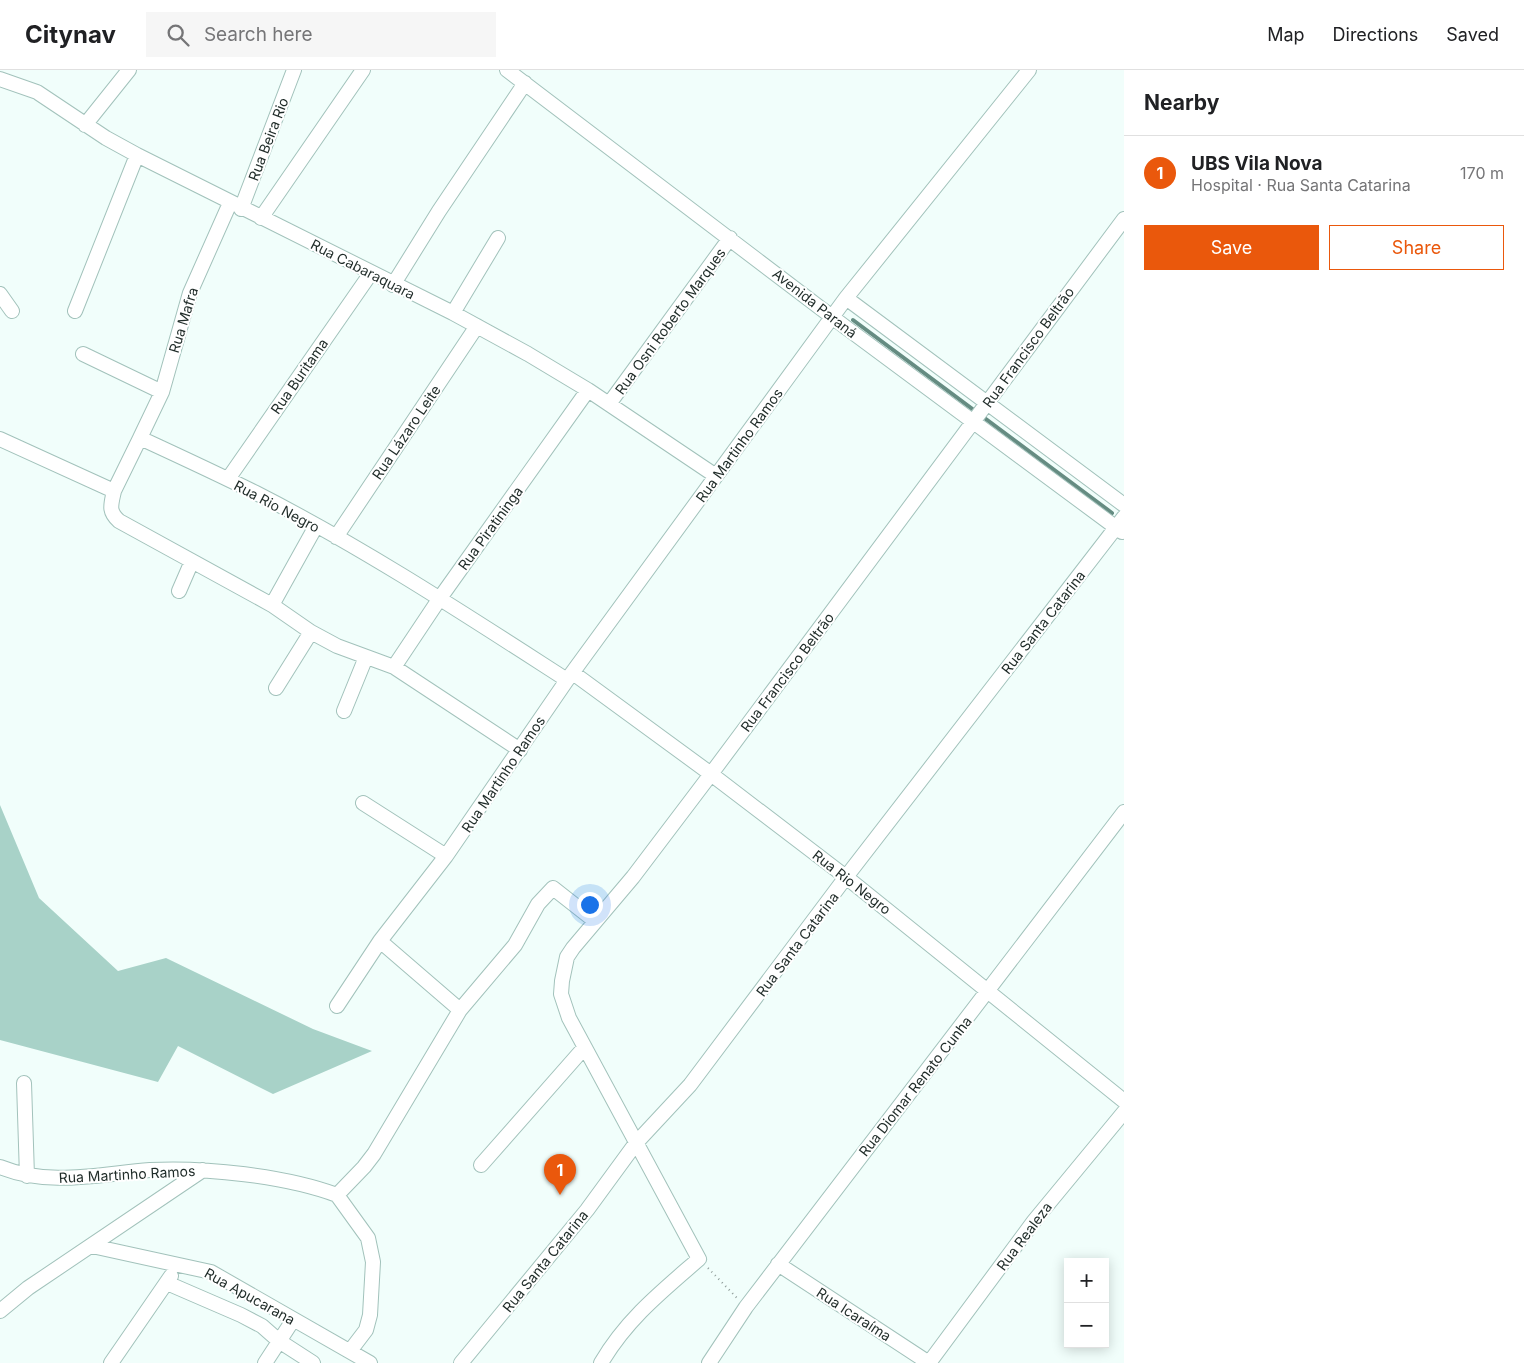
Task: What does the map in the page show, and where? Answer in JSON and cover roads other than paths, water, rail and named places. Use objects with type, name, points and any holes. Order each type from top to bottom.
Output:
[{"type":"street","points":[[84,125],[128,70]]},
{"type":"street","name":"Rua Beira Rio","points":[[235,206],[294,70]]},
{"type":"street","points":[[261,218],[364,70]]},
{"type":"street","name":"Avenida Paraná","points":[[507,70],[833,316],[1124,505]]},
{"type":"street","name":"Rua Martinho Ramos","points":[[336,1006],[380,941],[446,856],[570,677],[846,298],[1029,70]]},
{"type":"street","name":"Rua Cabaraquara","points":[[0,79],[36,92],[84,125],[137,155],[235,206],[477,326],[588,390],[716,476]]},
{"type":"street","points":[[393,284],[439,211],[525,84]]},
{"type":"street","points":[[75,311],[137,155]]},
{"type":"street","name":"Rua Mafra","points":[[140,438],[162,392],[190,293],[235,206]]},
{"type":"street","name":"Rua Francisco Beltrão","points":[[601,1363],[610,1346],[630,1321],[699,1259],[584,1048],[564,1005],[562,981],[567,958],[711,774],[1124,219]]},
{"type":"street","points":[[453,313],[498,238]]},
{"type":"street","name":"Rua Osni Roberto Marques","points":[[609,404],[730,238]]},
{"type":"street","name":"Rua Buritama","points":[[228,479],[371,273]]},
{"type":"street","points":[[0,294],[12,311]]},
{"type":"street","name":"Avenida Paraná","points":[[846,298],[1121,526]]},
{"type":"street","name":"Rua Lázaro Leite","points":[[336,538],[477,326]]},
{"type":"street","points":[[83,354],[162,392]]},
{"type":"street","name":"Rua Piratininga","points":[[394,667],[440,598],[588,390]]},
{"type":"street","points":[[140,438],[114,491],[110,508],[112,514],[272,605],[311,632],[337,646],[394,667],[520,750]]},
{"type":"street","name":"Rua Rio Negro","points":[[140,438],[228,479],[316,526],[570,677],[711,774],[846,877],[1124,1101]]},
{"type":"street","points":[[0,439],[114,491]]},
{"type":"street","points":[[272,605],[316,526]]},
{"type":"street","name":"Rua Santa Catarina","points":[[461,1363],[587,1210],[636,1143],[690,1085],[846,877],[1121,526]]},
{"type":"street","points":[[179,591],[192,561]]},
{"type":"street","points":[[276,688],[311,632]]},
{"type":"street","points":[[344,710],[366,657]]},
{"type":"street","points":[[363,803],[446,856]]},
{"type":"street","name":"Rua Diomar Renato Cunha","points":[[708,1363],[778,1264],[1124,812]]},
{"type":"street","points":[[350,1351],[366,1330],[370,1315],[373,1262],[368,1238],[337,1195],[374,1154],[460,1010],[515,945],[538,904],[552,888],[595,921]]},
{"type":"street","points":[[380,941],[460,1010]]},
{"type":"street","points":[[481,1165],[584,1048]]},
{"type":"street","points":[[24,1083],[27,1176]]},
{"type":"street","name":"Rua Realeza","points":[[929,1363],[1034,1221],[1124,1112]]},
{"type":"street","name":"Rua Martinho Ramos","points":[[0,1167],[27,1176],[66,1178],[150,1170],[203,1170],[286,1181],[337,1195]]},
{"type":"street","points":[[0,1311],[28,1288],[203,1170]]},
{"type":"street","name":"Rua Apucarana","points":[[92,1246],[211,1272],[370,1363]]},
{"type":"street","name":"Rua Icaraíma","points":[[778,1264],[929,1363]]},
{"type":"street","points":[[111,1363],[178,1265]]},
{"type":"street","points":[[167,1283],[262,1326],[279,1341],[313,1363]]},
{"type":"street","points":[[265,1363],[293,1320]]},
{"type":"waterway","points":[[853,320],[1112,513]]},
{"type":"place","name":"UBS Vila Nova","points":[[560,1195]]}]
